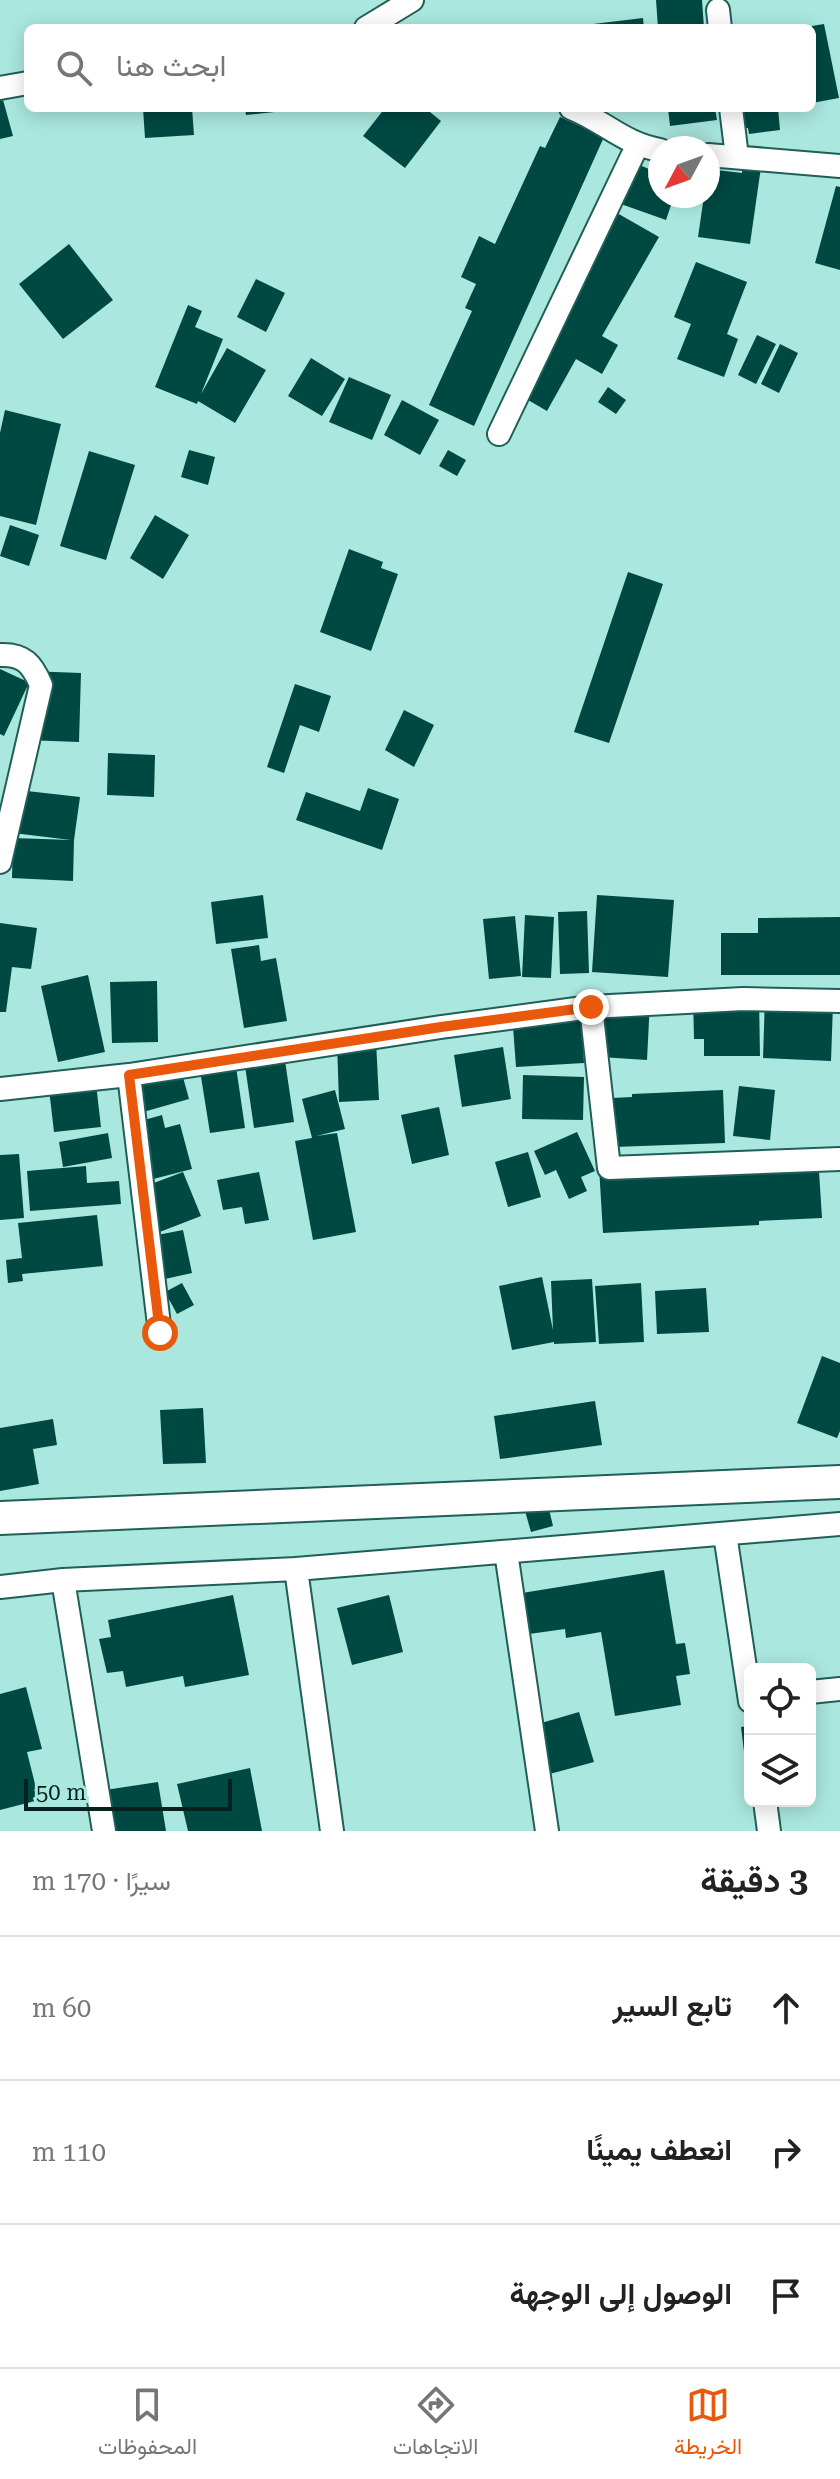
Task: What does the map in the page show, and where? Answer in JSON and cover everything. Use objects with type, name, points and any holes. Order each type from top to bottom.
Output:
[{"type":"street","points":[[373,24],[412,0]]},
{"type":"street","points":[[0,88],[24,84]]},
{"type":"street","points":[[581,112],[637,146],[648,148]]},
{"type":"street","points":[[731,112],[737,157]]},
{"type":"street","points":[[499,434],[637,146]]},
{"type":"street","points":[[720,156],[840,166]]},
{"type":"street","points":[[0,655],[18,655],[34,667],[41,685],[0,862]]},
{"type":"street","points":[[0,1089],[129,1075],[591,1007],[743,999],[840,1001]]},
{"type":"street","points":[[591,1007],[609,1168],[840,1159]]},
{"type":"street","points":[[129,1075],[160,1333]]},
{"type":"street","points":[[0,1518],[840,1482]]},
{"type":"street","points":[[0,1587],[63,1580],[296,1569],[840,1524]]},
{"type":"street","points":[[725,1534],[745,1663]]},
{"type":"street","points":[[506,1552],[547,1831]]},
{"type":"street","points":[[296,1569],[332,1831]]},
{"type":"street","points":[[63,1580],[104,1831]]},
{"type":"street","points":[[816,1691],[840,1689]]},
{"type":"street","points":[[766,1807],[769,1831]]},
{"type":"building","points":[[656,0],[702,0],[704,24],[658,24]]},
{"type":"building","points":[[643,18],[644,24],[593,24]]},
{"type":"building","points":[[824,24],[839,98],[816,102],[816,25]]},
{"type":"building","points":[[0,89],[13,136],[0,139]]},
{"type":"building","points":[[143,112],[192,112],[194,135],[145,138]]},
{"type":"building","points":[[246,112],[274,112],[246,115]]},
{"type":"building","points":[[382,112],[430,112],[441,121],[405,168],[363,136]]},
{"type":"building","points":[[668,112],[716,112],[717,120],[670,126]]},
{"type":"building","points":[[729,112],[778,112],[780,130],[749,134],[748,128],[731,130]]},
{"type":"building","points":[[560,117],[604,137],[474,426],[429,405],[472,311],[465,308],[476,284],[461,277],[479,236],[495,244],[540,146],[545,148]]},
{"type":"building","points":[[632,162],[648,169],[648,208],[670,208],[666,220],[618,203]]},
{"type":"building","points":[[743,165],[761,167],[750,244],[698,237],[702,208],[720,208],[720,170],[742,173]]},
{"type":"building","points":[[836,186],[840,187],[840,270],[815,263]]},
{"type":"building","points":[[610,209],[659,237],[602,336],[618,345],[602,374],[576,359],[547,411],[516,393]]},
{"type":"building","points":[[69,244],[113,300],[63,339],[19,284]]},
{"type":"building","points":[[696,262],[747,282],[727,334],[738,339],[724,377],[677,359],[691,324],[674,317]]},
{"type":"building","points":[[256,279],[285,293],[266,332],[237,317]]},
{"type":"building","points":[[188,305],[202,311],[195,327],[223,339],[201,394],[227,348],[266,370],[235,423],[198,401],[197,404],[155,387]]},
{"type":"building","points":[[757,335],[776,344],[756,384],[738,375]]},
{"type":"building","points":[[780,344],[798,353],[779,393],[761,384]]},
{"type":"building","points":[[311,358],[345,379],[322,416],[288,396]]},
{"type":"building","points":[[349,377],[391,395],[372,440],[329,422]]},
{"type":"building","points":[[608,387],[626,400],[616,414],[598,402]]},
{"type":"building","points":[[402,400],[439,420],[420,455],[384,435]]},
{"type":"building","points":[[5,410],[61,424],[36,525],[0,516],[0,433]]},
{"type":"building","points":[[189,450],[215,457],[208,485],[181,477]]},
{"type":"building","points":[[448,450],[466,460],[457,476],[439,466]]},
{"type":"building","points":[[89,451],[135,465],[106,560],[60,546]]},
{"type":"building","points":[[155,515],[189,535],[163,579],[130,558]]},
{"type":"building","points":[[10,525],[39,535],[29,566],[0,556]]},
{"type":"building","points":[[349,549],[383,562],[381,568],[398,574],[371,651],[320,632]]},
{"type":"building","points":[[628,572],[663,584],[609,743],[574,732]]},
{"type":"building","points":[[0,669],[28,682],[28,671],[81,673],[79,742],[26,740],[27,687],[4,736],[0,734]]},
{"type":"building","points":[[295,684],[331,696],[319,732],[300,725],[284,773],[267,767]]},
{"type":"building","points":[[404,710],[434,725],[414,767],[385,750]]},
{"type":"building","points":[[108,753],[155,755],[154,797],[107,795]]},
{"type":"building","points":[[368,788],[399,799],[382,850],[296,820],[306,792],[360,811]]},
{"type":"building","points":[[18,790],[80,797],[74,840],[73,881],[12,878],[13,838],[71,840],[13,833]]},
{"type":"building","points":[[263,895],[268,938],[216,944],[211,902]]},
{"type":"building","points":[[597,895],[674,900],[668,977],[592,972]]},
{"type":"building","points":[[587,911],[589,973],[560,974],[558,912]]},
{"type":"building","points":[[525,915],[554,917],[551,978],[522,977]]},
{"type":"building","points":[[515,916],[521,976],[489,979],[483,919]]},
{"type":"building","points":[[840,917],[840,975],[721,975],[721,933],[758,933],[758,918]]},
{"type":"building","points":[[0,923],[37,928],[31,969],[12,967],[6,1012],[0,1012]]},
{"type":"building","points":[[259,945],[261,961],[276,958],[287,1021],[244,1028],[231,949]]},
{"type":"building","points":[[88,975],[105,1052],[58,1062],[41,986]]},
{"type":"building","points":[[157,981],[158,1042],[112,1043],[110,982]]},
{"type":"building","points":[[693,995],[759,997],[760,1056],[704,1056],[704,1039],[694,1039]]},
{"type":"building","points":[[765,997],[833,1004],[831,1061],[763,1058]]},
{"type":"building","points":[[603,998],[650,1001],[647,1060],[600,1057]]},
{"type":"building","points":[[581,1009],[584,1063],[516,1067],[512,1013]]},
{"type":"building","points":[[376,1041],[379,1100],[339,1102],[337,1043]]},
{"type":"building","points":[[283,1047],[294,1122],[254,1128],[243,1052]]},
{"type":"building","points":[[503,1047],[511,1099],[462,1107],[454,1055]]},
{"type":"building","points":[[234,1053],[245,1128],[210,1133],[198,1058]]},
{"type":"building","points":[[178,1059],[189,1099],[136,1114],[125,1074]]},
{"type":"building","points":[[523,1075],[584,1077],[583,1120],[522,1119]]},
{"type":"building","points":[[96,1084],[101,1127],[54,1132],[49,1089]]},
{"type":"building","points":[[739,1086],[775,1090],[770,1140],[733,1136]]},
{"type":"building","points":[[335,1090],[345,1129],[316,1136],[337,1133],[356,1232],[313,1240],[295,1141],[312,1138],[302,1099]]},
{"type":"building","points":[[723,1090],[725,1143],[614,1147],[612,1098],[632,1097],[632,1094]]},
{"type":"building","points":[[439,1107],[449,1155],[412,1164],[401,1115]]},
{"type":"building","points":[[162,1115],[165,1128],[180,1124],[192,1169],[134,1184],[127,1158],[138,1155],[130,1124]]},
{"type":"building","points":[[577,1132],[595,1171],[581,1177],[587,1191],[569,1199],[556,1170],[545,1175],[534,1151]]},
{"type":"building","points":[[108,1133],[112,1158],[63,1167],[59,1142]]},
{"type":"building","points":[[528,1152],[541,1197],[508,1207],[495,1162]]},
{"type":"building","points":[[19,1154],[24,1218],[0,1220],[0,1155]]},
{"type":"building","points":[[818,1156],[822,1218],[759,1221],[759,1225],[603,1233],[599,1167]]},
{"type":"building","points":[[86,1166],[87,1183],[119,1181],[121,1204],[30,1211],[27,1171]]},
{"type":"building","points":[[183,1172],[201,1216],[152,1235],[135,1190]]},
{"type":"building","points":[[259,1172],[269,1220],[245,1224],[242,1207],[223,1210],[217,1180]]},
{"type":"building","points":[[97,1215],[103,1266],[22,1274],[23,1281],[8,1283],[6,1260],[22,1258],[18,1223]]},
{"type":"building","points":[[183,1230],[192,1273],[156,1281],[147,1237]]},
{"type":"building","points":[[542,1277],[553,1330],[551,1281],[592,1279],[596,1342],[554,1342],[512,1350],[499,1286]]},
{"type":"building","points":[[182,1283],[194,1305],[177,1314],[165,1292]]},
{"type":"building","points":[[641,1283],[644,1342],[599,1344],[595,1286]]},
{"type":"building","points":[[706,1288],[709,1332],[657,1334],[655,1291]]},
{"type":"building","points":[[822,1356],[840,1363],[840,1431],[837,1438],[797,1423]]},
{"type":"building","points":[[595,1401],[602,1445],[500,1459],[494,1416]]},
{"type":"building","points":[[203,1408],[206,1463],[163,1464],[160,1410]]},
{"type":"building","points":[[53,1419],[57,1445],[33,1449],[39,1484],[0,1491],[0,1428]]},
{"type":"building","points":[[548,1505],[553,1526],[531,1532],[525,1511]]},
{"type":"building","points":[[664,1570],[676,1644],[685,1643],[690,1674],[676,1676],[681,1705],[615,1716],[601,1632],[566,1638],[565,1629],[529,1634],[522,1593]]},
{"type":"building","points":[[233,1595],[249,1675],[185,1687],[183,1676],[126,1687],[123,1671],[107,1673],[99,1639],[111,1637],[108,1620]]},
{"type":"building","points":[[389,1595],[403,1652],[352,1665],[337,1608]]},
{"type":"building","points":[[26,1687],[42,1749],[27,1752],[39,1800],[0,1810],[0,1694]]},
{"type":"building","points":[[579,1712],[594,1762],[546,1775],[531,1726]]},
{"type":"building","points":[[250,1768],[262,1831],[188,1831],[177,1784]]},
{"type":"building","points":[[158,1782],[166,1831],[98,1831],[92,1792]]},
{"type":"route","points":[[160,1333],[129,1075],[591,1007]]}]
